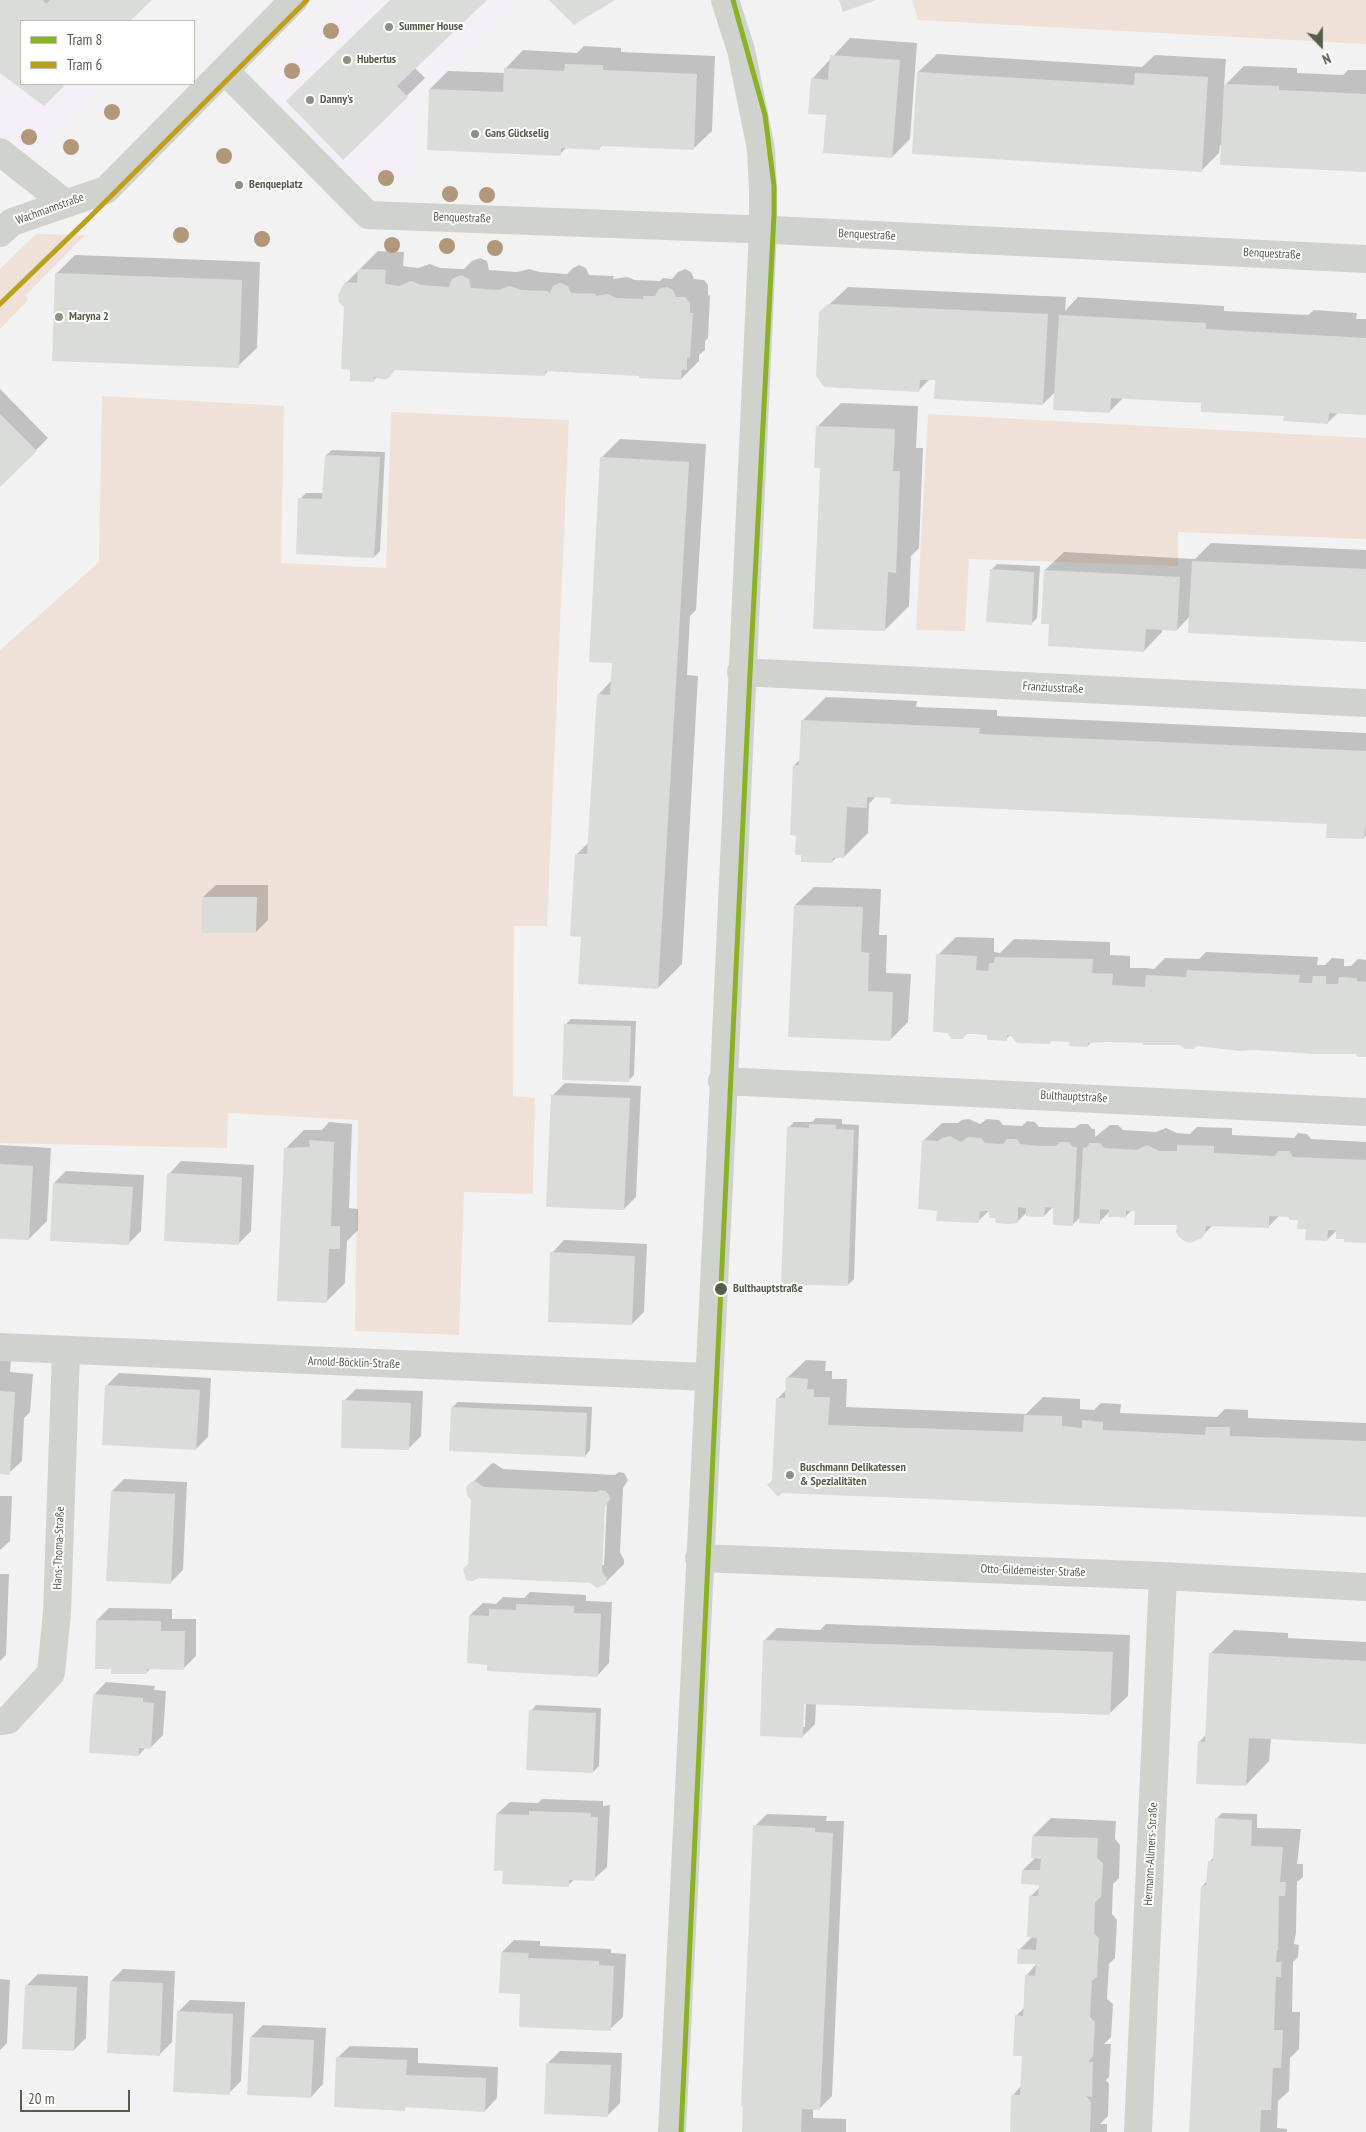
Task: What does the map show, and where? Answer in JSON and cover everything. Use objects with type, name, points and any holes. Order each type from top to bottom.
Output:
[{"type":"street","name":"Wachmannstraße","points":[[0,233],[12,222],[106,190],[294,0]]},
{"type":"street","points":[[672,2132],[721,1143],[722,1081],[763,230],[761,149],[741,50],[724,0]]},
{"type":"street","name":"Benquestraße","points":[[224,71],[368,215],[763,230],[1366,259]]},
{"type":"street","points":[[0,152],[65,203]]},
{"type":"street","name":"Franziusstraße","points":[[741,672],[1366,703]]},
{"type":"street","name":"Bulthauptstraße","points":[[722,1081],[1366,1112]]},
{"type":"street","name":"Arnold-Böcklin-Straße","points":[[0,1347],[708,1377]]},
{"type":"street","name":"Hans-Thoma-Straße","points":[[0,1721],[8,1720],[51,1673],[57,1612],[66,1351]]},
{"type":"street","name":"Otto-Gildemeister-Straße","points":[[699,1558],[1163,1576],[1366,1587]]},
{"type":"street","name":"Hermann-Allmers-Straße","points":[[1138,2132],[1163,1576]]},
{"type":"shaded area","points":[[1,0],[107,0],[125,20],[20,20],[20,85],[109,85],[23,167],[0,149]]},
{"type":"shaded area","points":[[349,0],[524,0],[416,108],[416,180],[343,181],[254,93]]},
{"type":"shaded area","points":[[912,0],[1366,0],[1366,44],[918,20]]},
{"type":"shaded area","points":[[36,234],[85,235],[26,295],[28,300],[0,329],[0,269]]},
{"type":"shaded area","points":[[102,396],[284,406],[281,563],[386,568],[391,412],[569,420],[547,926],[514,926],[513,1096],[535,1098],[533,1194],[464,1192],[459,1335],[355,1331],[358,1120],[228,1113],[227,1148],[0,1143],[0,650],[99,562]]},
{"type":"shaded area","points":[[928,414],[1366,438],[1366,539],[1178,532],[1178,566],[969,559],[965,631],[916,630]]},
{"type":"building","points":[[0,0],[43,0],[46,4],[50,0],[152,0],[131,20],[20,20],[20,85],[65,85],[44,106],[0,73]]},
{"type":"building","points":[[390,0],[487,0],[397,86],[408,97],[343,160],[286,101]]},
{"type":"building","points":[[549,0],[615,0],[574,25]]},
{"type":"building","points":[[839,0],[876,0],[843,12]]},
{"type":"building","points":[[830,55],[900,60],[892,158],[823,153],[826,115],[808,114],[811,78],[828,80]]},
{"type":"building","points":[[565,64],[603,65],[603,70],[697,74],[694,150],[600,146],[600,150],[561,148],[561,156],[427,150],[429,89],[503,92],[504,68],[564,71]]},
{"type":"building","points":[[917,72],[1134,85],[1135,73],[1208,77],[1202,172],[912,154]]},
{"type":"building","points":[[1224,84],[1279,86],[1279,90],[1366,94],[1366,172],[1220,165]]},
{"type":"building","points":[[358,269],[386,270],[385,284],[399,286],[411,281],[421,285],[449,287],[452,279],[461,275],[469,279],[471,288],[498,290],[510,286],[521,290],[548,291],[549,294],[553,286],[560,283],[568,286],[571,293],[596,294],[596,296],[608,294],[616,298],[643,299],[643,296],[655,296],[659,289],[667,287],[673,290],[676,297],[685,297],[690,303],[690,313],[693,313],[690,358],[687,357],[687,370],[682,370],[681,380],[545,371],[545,376],[394,370],[390,377],[385,380],[374,377],[374,382],[350,381],[350,370],[341,369],[344,307],[339,302],[338,295],[345,282],[357,283]]},
{"type":"building","points":[[55,273],[242,280],[239,368],[52,361]]},
{"type":"building","points":[[828,304],[1048,314],[1043,405],[934,399],[935,380],[920,380],[919,392],[824,387],[816,376],[819,312]]},
{"type":"building","points":[[1059,315],[1206,323],[1206,329],[1366,338],[1366,415],[1329,413],[1328,424],[1283,421],[1284,416],[1201,412],[1201,403],[1111,398],[1110,413],[1053,410]]},
{"type":"building","points":[[0,414],[37,451],[0,487]]},
{"type":"building","points":[[816,426],[895,429],[893,471],[900,471],[896,573],[888,572],[885,631],[813,629],[820,468],[814,468]]},
{"type":"building","points":[[325,455],[380,457],[374,558],[296,554],[298,498],[322,499]]},
{"type":"building","points":[[600,457],[689,462],[658,989],[578,984],[581,937],[570,936],[575,854],[587,854],[597,694],[610,695],[612,663],[589,662]]},
{"type":"building","points":[[1192,561],[1366,569],[1366,642],[1188,633]]},
{"type":"building","points":[[990,569],[1034,572],[1032,625],[986,622]]},
{"type":"building","points":[[1044,570],[1180,577],[1177,631],[1146,629],[1144,652],[1048,646],[1049,624],[1041,624]]},
{"type":"building","points":[[801,720],[980,728],[979,734],[1366,751],[1366,825],[1364,839],[1326,838],[1327,824],[890,804],[891,798],[867,797],[867,808],[847,807],[844,858],[833,858],[832,863],[801,862],[801,855],[795,855],[796,836],[790,835],[793,765],[799,765]]},
{"type":"building","points":[[202,897],[257,897],[256,933],[202,933]]},
{"type":"building","points":[[794,905],[863,907],[861,952],[869,953],[868,991],[893,992],[891,1041],[788,1037]]},
{"type":"building","points":[[936,954],[977,956],[976,970],[988,971],[989,963],[994,963],[995,957],[1093,959],[1092,973],[1113,974],[1112,985],[1127,986],[1145,987],[1146,975],[1186,977],[1187,970],[1300,975],[1299,983],[1312,983],[1313,976],[1326,976],[1326,984],[1338,984],[1339,977],[1357,978],[1357,981],[1366,982],[1366,1057],[1357,1057],[1356,1054],[1239,1051],[1198,1046],[1193,1049],[1185,1049],[1180,1045],[1143,1045],[1143,1043],[1088,1043],[1088,1047],[1069,1046],[1070,1042],[1051,1041],[1050,1044],[1017,1043],[1011,1036],[1007,1035],[1007,1041],[987,1040],[987,1035],[972,1034],[966,1034],[963,1039],[951,1039],[948,1033],[933,1032]]},
{"type":"building","points":[[564,1024],[631,1026],[629,1082],[562,1080]]},
{"type":"building","points":[[551,1095],[630,1098],[624,1210],[546,1207]]},
{"type":"building","points":[[809,1124],[836,1125],[836,1129],[854,1130],[848,1286],[781,1284],[787,1127],[809,1128]]},
{"type":"building","points":[[950,1136],[961,1142],[968,1137],[981,1138],[985,1143],[1003,1144],[1007,1139],[1017,1139],[1020,1144],[1056,1146],[1060,1142],[1069,1142],[1073,1147],[1077,1147],[1073,1226],[1053,1225],[1053,1208],[1045,1207],[1044,1217],[1035,1217],[1026,1216],[1026,1208],[1018,1207],[1018,1223],[1007,1224],[996,1223],[995,1218],[989,1218],[989,1211],[980,1211],[979,1223],[936,1221],[937,1211],[918,1209],[922,1140],[938,1141]]},
{"type":"building","points":[[309,1140],[334,1142],[331,1226],[340,1226],[340,1249],[329,1249],[327,1303],[277,1301],[284,1148],[310,1147]]},
{"type":"building","points":[[1090,1143],[1100,1143],[1104,1148],[1137,1150],[1147,1145],[1159,1151],[1177,1151],[1177,1145],[1214,1146],[1214,1153],[1274,1156],[1279,1151],[1289,1151],[1293,1157],[1366,1160],[1366,1243],[1344,1242],[1344,1239],[1336,1239],[1336,1230],[1328,1230],[1327,1241],[1305,1240],[1306,1229],[1297,1229],[1298,1220],[1289,1220],[1289,1217],[1269,1216],[1269,1228],[1206,1226],[1202,1238],[1190,1243],[1179,1237],[1176,1232],[1177,1225],[1134,1225],[1135,1211],[1126,1211],[1126,1218],[1108,1217],[1109,1210],[1100,1209],[1100,1224],[1079,1223],[1083,1147],[1086,1148]]},
{"type":"building","points":[[0,1164],[33,1166],[29,1240],[0,1239]]},
{"type":"building","points":[[167,1173],[242,1177],[239,1245],[164,1241]]},
{"type":"building","points":[[53,1183],[133,1187],[129,1245],[50,1241]]},
{"type":"building","points":[[550,1252],[635,1256],[632,1325],[548,1322]]},
{"type":"building","points":[[786,1377],[808,1379],[807,1389],[814,1389],[814,1397],[830,1397],[828,1425],[1023,1432],[1024,1415],[1062,1416],[1062,1426],[1082,1428],[1082,1420],[1103,1422],[1103,1430],[1205,1435],[1206,1427],[1230,1427],[1230,1436],[1366,1441],[1366,1517],[782,1493],[778,1497],[767,1485],[772,1480],[776,1398],[785,1398]]},
{"type":"building","points":[[105,1385],[200,1390],[196,1450],[102,1445]]},
{"type":"building","points":[[0,1391],[15,1392],[10,1475],[0,1474]]},
{"type":"building","points":[[342,1400],[411,1403],[409,1450],[341,1448]]},
{"type":"building","points":[[451,1407],[587,1413],[585,1457],[449,1451]]},
{"type":"building","points":[[475,1481],[484,1487],[605,1491],[610,1499],[605,1507],[602,1571],[607,1579],[606,1584],[597,1588],[590,1583],[479,1578],[472,1581],[466,1580],[463,1569],[468,1564],[471,1500],[467,1495],[466,1487]]},
{"type":"building","points":[[111,1491],[175,1494],[171,1584],[106,1581]]},
{"type":"building","points":[[516,1604],[574,1606],[574,1613],[601,1614],[598,1677],[487,1671],[487,1665],[467,1663],[469,1615],[489,1616],[489,1609],[516,1610]]},
{"type":"building","points":[[96,1620],[161,1621],[161,1631],[185,1631],[184,1670],[147,1669],[147,1674],[111,1674],[111,1669],[95,1669]]},
{"type":"building","points":[[763,1640],[1113,1652],[1110,1715],[804,1704],[803,1738],[760,1736]]},
{"type":"building","points":[[1209,1653],[1366,1661],[1366,1744],[1249,1738],[1246,1786],[1196,1784],[1198,1741],[1205,1742]]},
{"type":"building","points":[[93,1694],[143,1698],[143,1702],[154,1703],[151,1749],[139,1748],[139,1756],[89,1753]]},
{"type":"building","points":[[529,1710],[596,1713],[593,1773],[526,1770]]},
{"type":"building","points":[[529,1811],[591,1813],[591,1817],[598,1817],[595,1881],[569,1880],[569,1887],[502,1884],[503,1871],[494,1871],[496,1814],[529,1815]]},
{"type":"building","points":[[1215,1818],[1252,1820],[1251,1846],[1283,1847],[1280,1882],[1286,1882],[1285,1896],[1279,1896],[1276,1962],[1282,1962],[1281,1977],[1276,1977],[1274,2030],[1283,2030],[1281,2068],[1273,2068],[1271,2110],[1261,2110],[1260,2132],[1189,2132],[1201,1886],[1206,1885],[1208,1861],[1213,1861]]},
{"type":"building","points":[[753,1825],[815,1828],[815,1832],[833,1833],[820,2110],[802,2109],[801,2132],[742,2132],[743,2106],[741,2107]]},
{"type":"building","points":[[1032,1836],[1098,1838],[1097,1858],[1103,1863],[1101,1897],[1095,1902],[1094,1933],[1099,1938],[1097,1977],[1092,1981],[1090,2017],[1095,2022],[1093,2056],[1088,2062],[1093,2062],[1092,2097],[1086,2096],[1091,2102],[1090,2132],[1010,2132],[1011,2095],[1020,2095],[1022,2056],[1013,2056],[1015,2015],[1023,2016],[1025,1975],[1035,1976],[1036,1964],[1017,1964],[1018,1949],[1036,1950],[1037,1938],[1027,1937],[1029,1896],[1038,1896],[1039,1885],[1021,1884],[1022,1870],[1040,1870],[1041,1859],[1031,1858]]},
{"type":"building","points":[[501,1952],[529,1953],[528,1958],[599,1961],[599,1965],[614,1966],[611,2031],[519,2027],[520,1994],[499,1993]]},
{"type":"building","points":[[110,1981],[163,1983],[160,2056],[107,2053]]},
{"type":"building","points":[[25,1985],[77,1987],[74,2051],[22,2049]]},
{"type":"building","points":[[177,2011],[233,2014],[230,2095],[173,2092]]},
{"type":"building","points":[[250,2037],[314,2040],[311,2098],[247,2095]]},
{"type":"building","points":[[336,2057],[407,2060],[406,2075],[486,2078],[485,2112],[405,2107],[405,2111],[334,2107]]},
{"type":"building","points":[[546,2063],[611,2065],[608,2117],[544,2114]]},
{"type":"tram line","name":"6","points":[[0,304],[87,220],[307,0]]},
{"type":"tram line","name":"8","points":[[681,2132],[750,673],[774,215],[774,186],[765,115],[733,0]]},
{"type":"place","name":"Summer House","points":[[389,27]]},
{"type":"place","name":"Hubertus","points":[[347,60]]},
{"type":"place","name":"Danny's","points":[[310,100]]},
{"type":"place","name":"Gans Gückselig","points":[[475,134]]},
{"type":"place","name":"Benqueplatz","points":[[239,185]]},
{"type":"place","name":"Maryna 2","points":[[59,317]]},
{"type":"place","name":"Bulthauptstraße","points":[[721,1289]]},
{"type":"place","name":"Buschmann Delikatessen & Spezialitäten","points":[[790,1475]]}]
